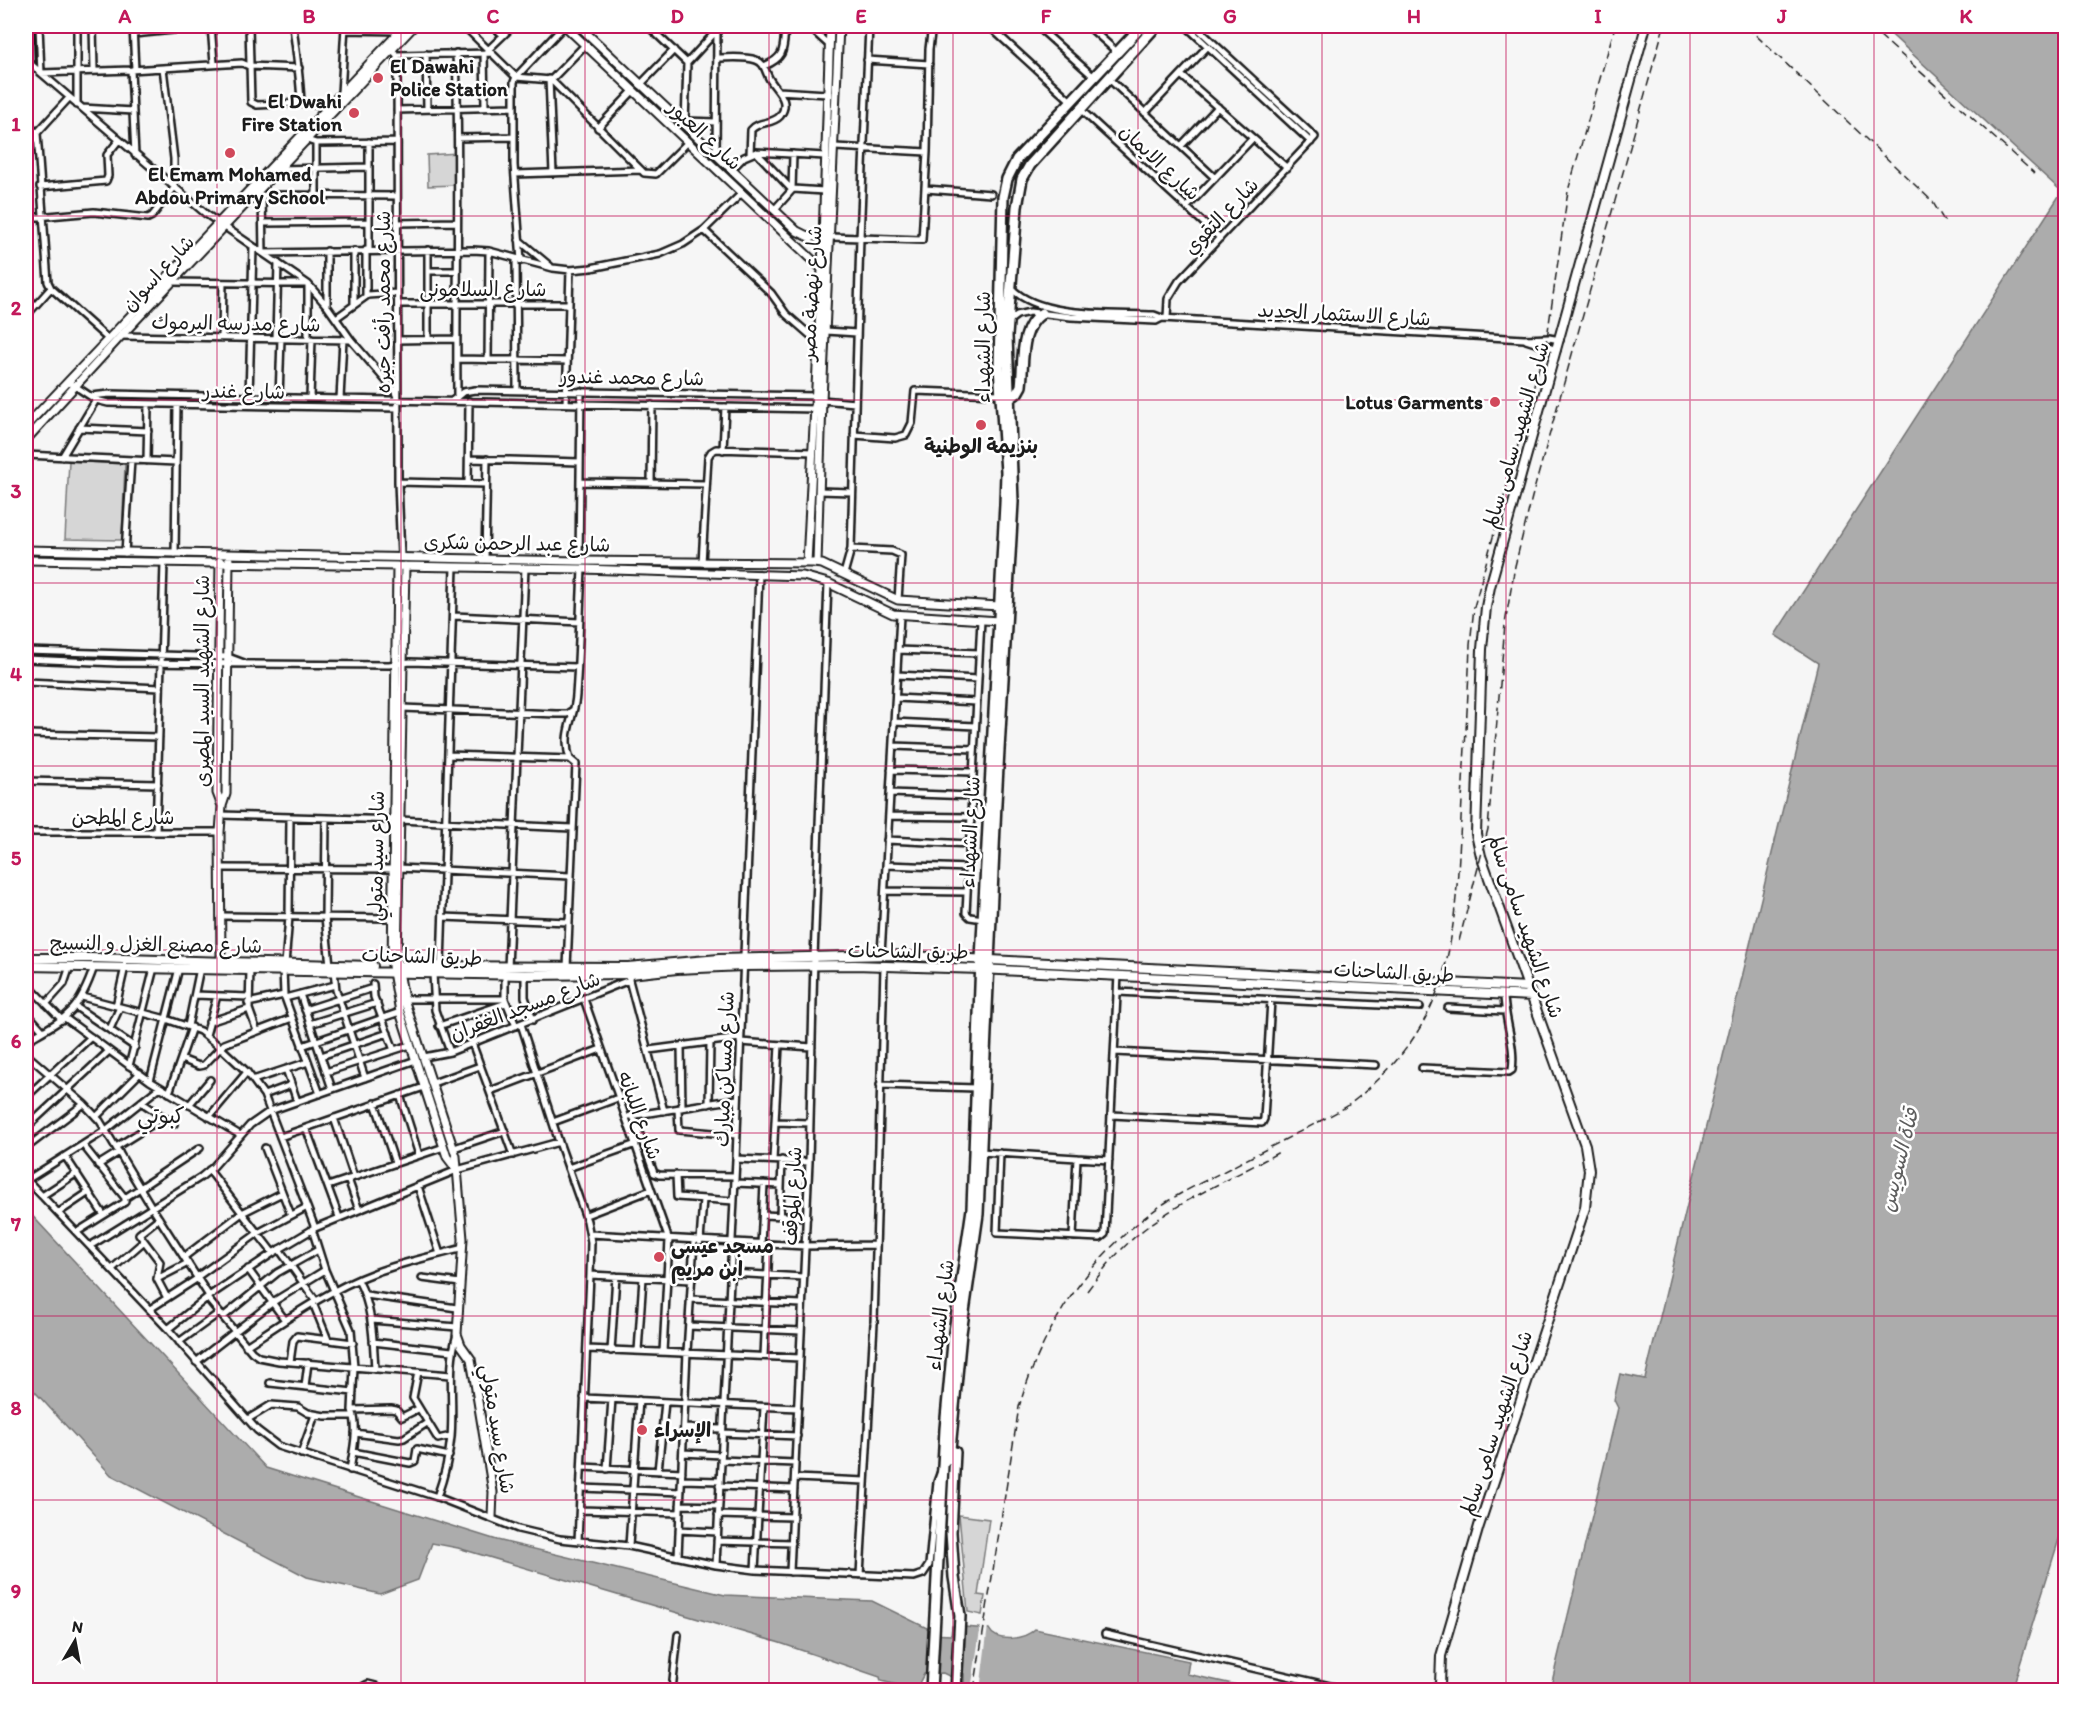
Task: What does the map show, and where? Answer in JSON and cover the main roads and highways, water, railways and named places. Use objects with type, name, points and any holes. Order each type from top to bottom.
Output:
[{"type":"highway","name":"شارع الشهداء","points":[[937,1690],[945,1429],[954,1332],[972,1209],[976,1089],[1013,495],[999,340],[1005,186],[1009,172],[1017,159],[1142,26]]},
{"type":"highway","name":"شارع الشهداء","points":[[931,1690],[942,1512],[961,1333],[977,1221],[985,964],[983,919],[992,838],[999,606],[1006,489],[1004,397],[1007,323],[1017,207],[1020,187],[1030,165],[1156,26]]},
{"type":"highway","points":[[1005,186],[1014,190],[1020,187]]},
{"type":"highway","points":[[1003,209],[1011,204],[1017,207]]},
{"type":"highway","points":[[1004,397],[1017,393],[1021,386],[1027,330],[1043,309]]},
{"type":"highway","points":[[953,1423],[955,1449],[951,1509],[952,1555],[960,1616],[957,1685]]},
{"type":"main road","name":"شارع الشهيد سامى سالم","points":[[1441,1689],[1441,1656],[1479,1526],[1587,1196],[1589,1170],[1585,1145],[1481,854],[1476,834],[1482,649],[1486,607],[1646,26]]},
{"type":"main road","name":"طريق الشاحنات","points":[[814,962],[854,956],[881,955],[1118,975],[1528,987]]},
{"type":"main road","points":[[854,956],[855,965]]},
{"type":"main road","points":[[871,956],[869,962],[871,966]]},
{"type":"main road","name":"شارع مصنع الغزل و النسيج","points":[[26,958],[222,961],[284,966]]},
{"type":"main road","name":"طريق الشاحنات","points":[[396,969],[433,974],[628,967],[695,960],[814,962],[884,967],[985,964],[1140,966],[1532,996]]},
{"type":"main road","name":"طريق الشاحنات","points":[[284,966],[396,969],[441,966],[506,971],[525,975],[629,977],[743,962]]},
{"type":"main road","name":"شارع مصنع الغزل و النسيج","points":[[26,966],[250,969],[284,966]]},
{"type":"main road","points":[[1140,966],[1142,972],[1140,976]]},
{"type":"main road","points":[[1167,968],[1165,972],[1167,977]]},
{"type":"water","name":"قناة السويس","points":[[1882,26],[2065,26],[2065,1520],[2012,1690],[1550,1690],[1618,1408],[1614,1400],[1620,1374],[1645,1379],[1818,663],[1775,635],[2059,196],[2059,189]]},
{"type":"water","points":[[26,1209],[266,1468],[497,1540],[725,1595],[872,1601],[929,1629],[930,1634],[951,1635],[952,1626],[989,1629],[1004,1638],[1017,1638],[1035,1629],[1189,1661],[1187,1674],[1260,1690],[975,1690],[964,1683],[964,1674],[953,1672],[951,1677],[943,1673],[924,1674],[918,1685],[898,1685],[881,1681],[880,1677],[780,1643],[458,1548],[432,1543],[418,1580],[380,1594],[307,1577],[111,1475],[26,1382]]},
{"type":"railway","points":[[974,1690],[1019,1407],[1042,1346],[1075,1290],[1117,1242],[1141,1220],[1168,1201],[1346,1107],[1382,1076],[1409,1045],[1428,1013],[1441,979],[1450,943],[1455,905],[1474,607],[1547,338],[1568,191],[1615,26]]},
{"type":"railway","points":[[1459,941],[1488,829],[1505,624],[1515,566],[1532,497],[1664,26]]},
{"type":"railway","points":[[1746,26],[1932,201],[1946,224]]},
{"type":"railway","points":[[1869,26],[2034,173]]},
{"type":"railway","points":[[1087,1291],[1114,1257],[1162,1216],[1279,1152]]},
{"type":"place","name":"El Dawahi Police Station","points":[[378,78]]},
{"type":"place","name":"El Dwahi Fire Station","points":[[354,113]]},
{"type":"place","name":"El Emam Mohamed Abdou Primary School","points":[[230,153]]},
{"type":"place","name":"Lotus Garments","points":[[1495,402]]},
{"type":"place","name":"بنزيمة الوطنية","points":[[981,425]]},
{"type":"place","name":"مسجد عيسى ابن مريم","points":[[659,1257]]},
{"type":"place","name":"الإسراء","points":[[642,1430]]},
{"type":"district","name":"كبوتي","points":[[161,1115]]}]
